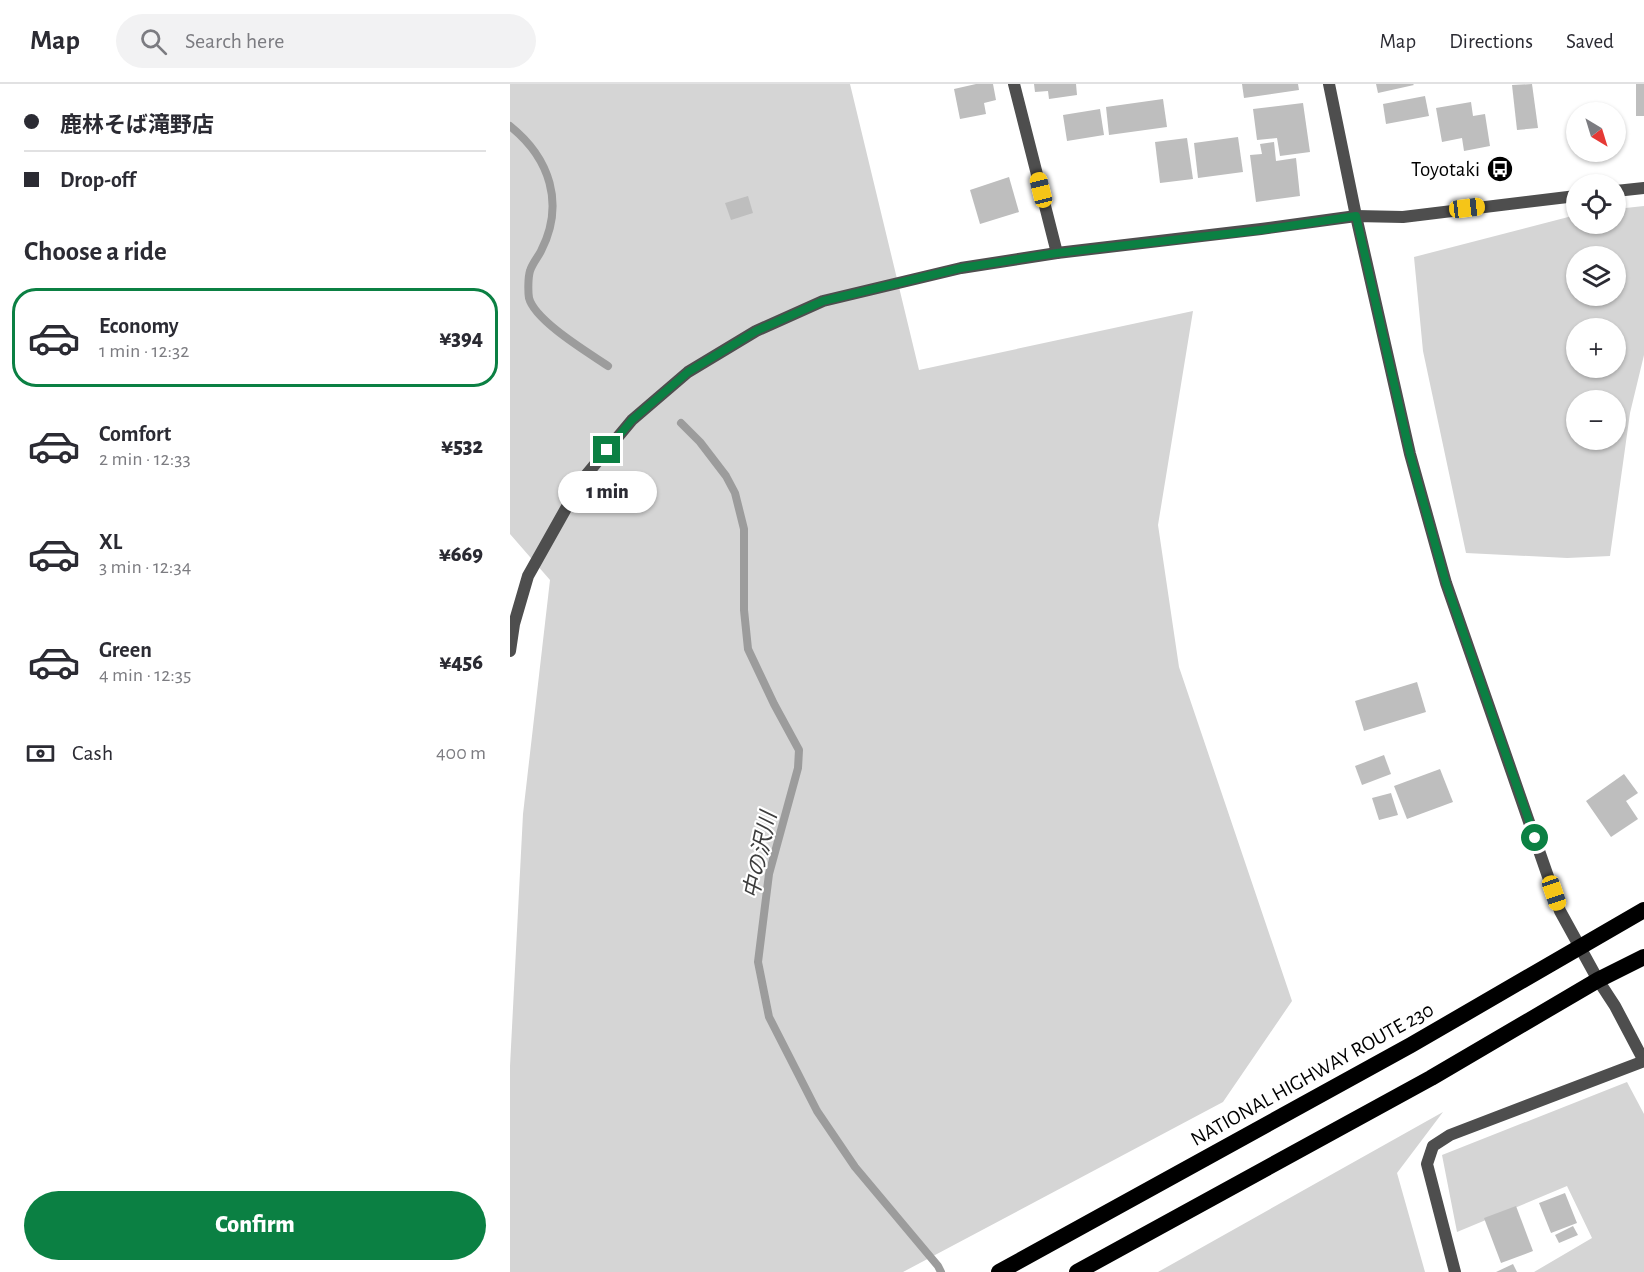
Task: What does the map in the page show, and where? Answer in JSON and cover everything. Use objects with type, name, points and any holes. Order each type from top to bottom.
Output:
[{"type":"highway","name":"NATIONAL HIGHWAY ROUTE 230","points":[[999,1272],[1411,1045],[1644,910]]},
{"type":"highway","points":[[1077,1272],[1431,1078],[1598,980],[1644,957]]},
{"type":"street","points":[[1014,84],[1057,253]]},
{"type":"street","points":[[1329,84],[1356,216],[1410,454],[1446,583],[1560,911],[1644,1061],[1450,1135],[1433,1146],[1427,1164],[1455,1272]]},
{"type":"street","points":[[1626,190],[1644,188]]},
{"type":"street","points":[[510,651],[512,622],[528,576],[582,480],[632,420],[688,372],[756,331],[823,301],[961,268],[1057,253],[1261,230],[1356,216],[1403,217],[1566,197]]},
{"type":"shaded area","points":[[510,84],[850,84],[919,370],[1193,311],[1158,525],[1179,667],[1292,1001],[1223,1102],[903,1272],[510,1272],[510,1066],[523,814],[550,580],[510,534]]},
{"type":"shaded area","points":[[1644,206],[1644,355],[1630,413],[1626,442],[1626,390],[1566,390],[1566,450],[1625,450],[1610,556],[1567,558],[1466,553],[1423,351],[1414,257],[1566,218],[1566,234],[1626,234],[1626,208]]},
{"type":"shaded area","points":[[1627,1082],[1644,1114],[1644,1272],[1534,1272],[1592,1238],[1567,1186],[1457,1232],[1442,1155]]},
{"type":"shaded area","points":[[1443,1112],[1397,1173],[1425,1272],[1158,1272]]},
{"type":"building","points":[[976,84],[993,84],[996,100],[984,103],[986,114],[960,119],[954,89]]},
{"type":"building","points":[[1034,84],[1076,84],[1077,95],[1049,99],[1048,91],[1035,92]]},
{"type":"building","points":[[1242,84],[1298,84],[1299,90],[1244,98]]},
{"type":"building","points":[[1376,84],[1413,84],[1414,85],[1378,93]]},
{"type":"building","points":[[1532,84],[1538,128],[1517,130],[1512,85]]},
{"type":"building","points":[[1636,84],[1644,84],[1644,116],[1636,116]]},
{"type":"building","points":[[1425,96],[1429,116],[1386,124],[1383,104]]},
{"type":"building","points":[[1163,99],[1167,127],[1109,135],[1106,107]]},
{"type":"building","points":[[1471,102],[1473,116],[1485,114],[1490,146],[1464,151],[1462,138],[1442,142],[1436,108]]},
{"type":"building","points":[[1303,103],[1310,152],[1280,156],[1277,138],[1257,140],[1253,109]]},
{"type":"building","points":[[1100,109],[1104,135],[1067,141],[1063,115]]},
{"type":"building","points":[[1238,137],[1243,172],[1198,178],[1194,143]]},
{"type":"building","points":[[1187,138],[1193,179],[1160,183],[1155,142]]},
{"type":"building","points":[[1274,142],[1276,161],[1296,158],[1300,196],[1256,202],[1250,155],[1262,154],[1260,144]]},
{"type":"building","points":[[1009,177],[1019,212],[980,224],[970,190]]},
{"type":"building","points":[[748,196],[753,213],[731,220],[725,203]]},
{"type":"building","points":[[1417,682],[1426,712],[1364,731],[1355,701]]},
{"type":"building","points":[[1384,755],[1391,774],[1362,785],[1355,766]]},
{"type":"building","points":[[1440,769],[1453,802],[1407,819],[1394,786]]},
{"type":"building","points":[[1624,774],[1638,793],[1626,801],[1638,819],[1611,837],[1586,801]]},
{"type":"building","points":[[1391,793],[1398,815],[1379,820],[1372,798]]},
{"type":"building","points":[[1565,1193],[1577,1223],[1551,1233],[1539,1203]]},
{"type":"building","points":[[1516,1206],[1533,1251],[1501,1263],[1484,1218]]},
{"type":"building","points":[[1573,1226],[1578,1235],[1559,1243],[1555,1235]]},
{"type":"building","points":[[1513,1264],[1517,1272],[1496,1272]]},
{"type":"waterway","name":"中の沢川","points":[[510,126],[535,152],[544,167],[550,183],[552,199],[552,216],[548,233],[529,274],[529,298],[533,307],[552,326],[608,366]]},
{"type":"waterway","name":"中の沢川","points":[[681,423],[700,442],[726,476],[735,493],[744,529],[744,610],[748,649],[799,750],[798,768],[769,874],[758,962],[769,1017],[817,1111],[855,1167],[941,1272]]},
{"type":"place","name":"Toyotaki","points":[[1500,169]]},
{"type":"route","points":[[607,450],[632,420],[688,372],[756,331],[823,301],[961,268],[1057,253],[1261,230],[1356,216],[1410,454],[1446,583],[1535,838]]}]
